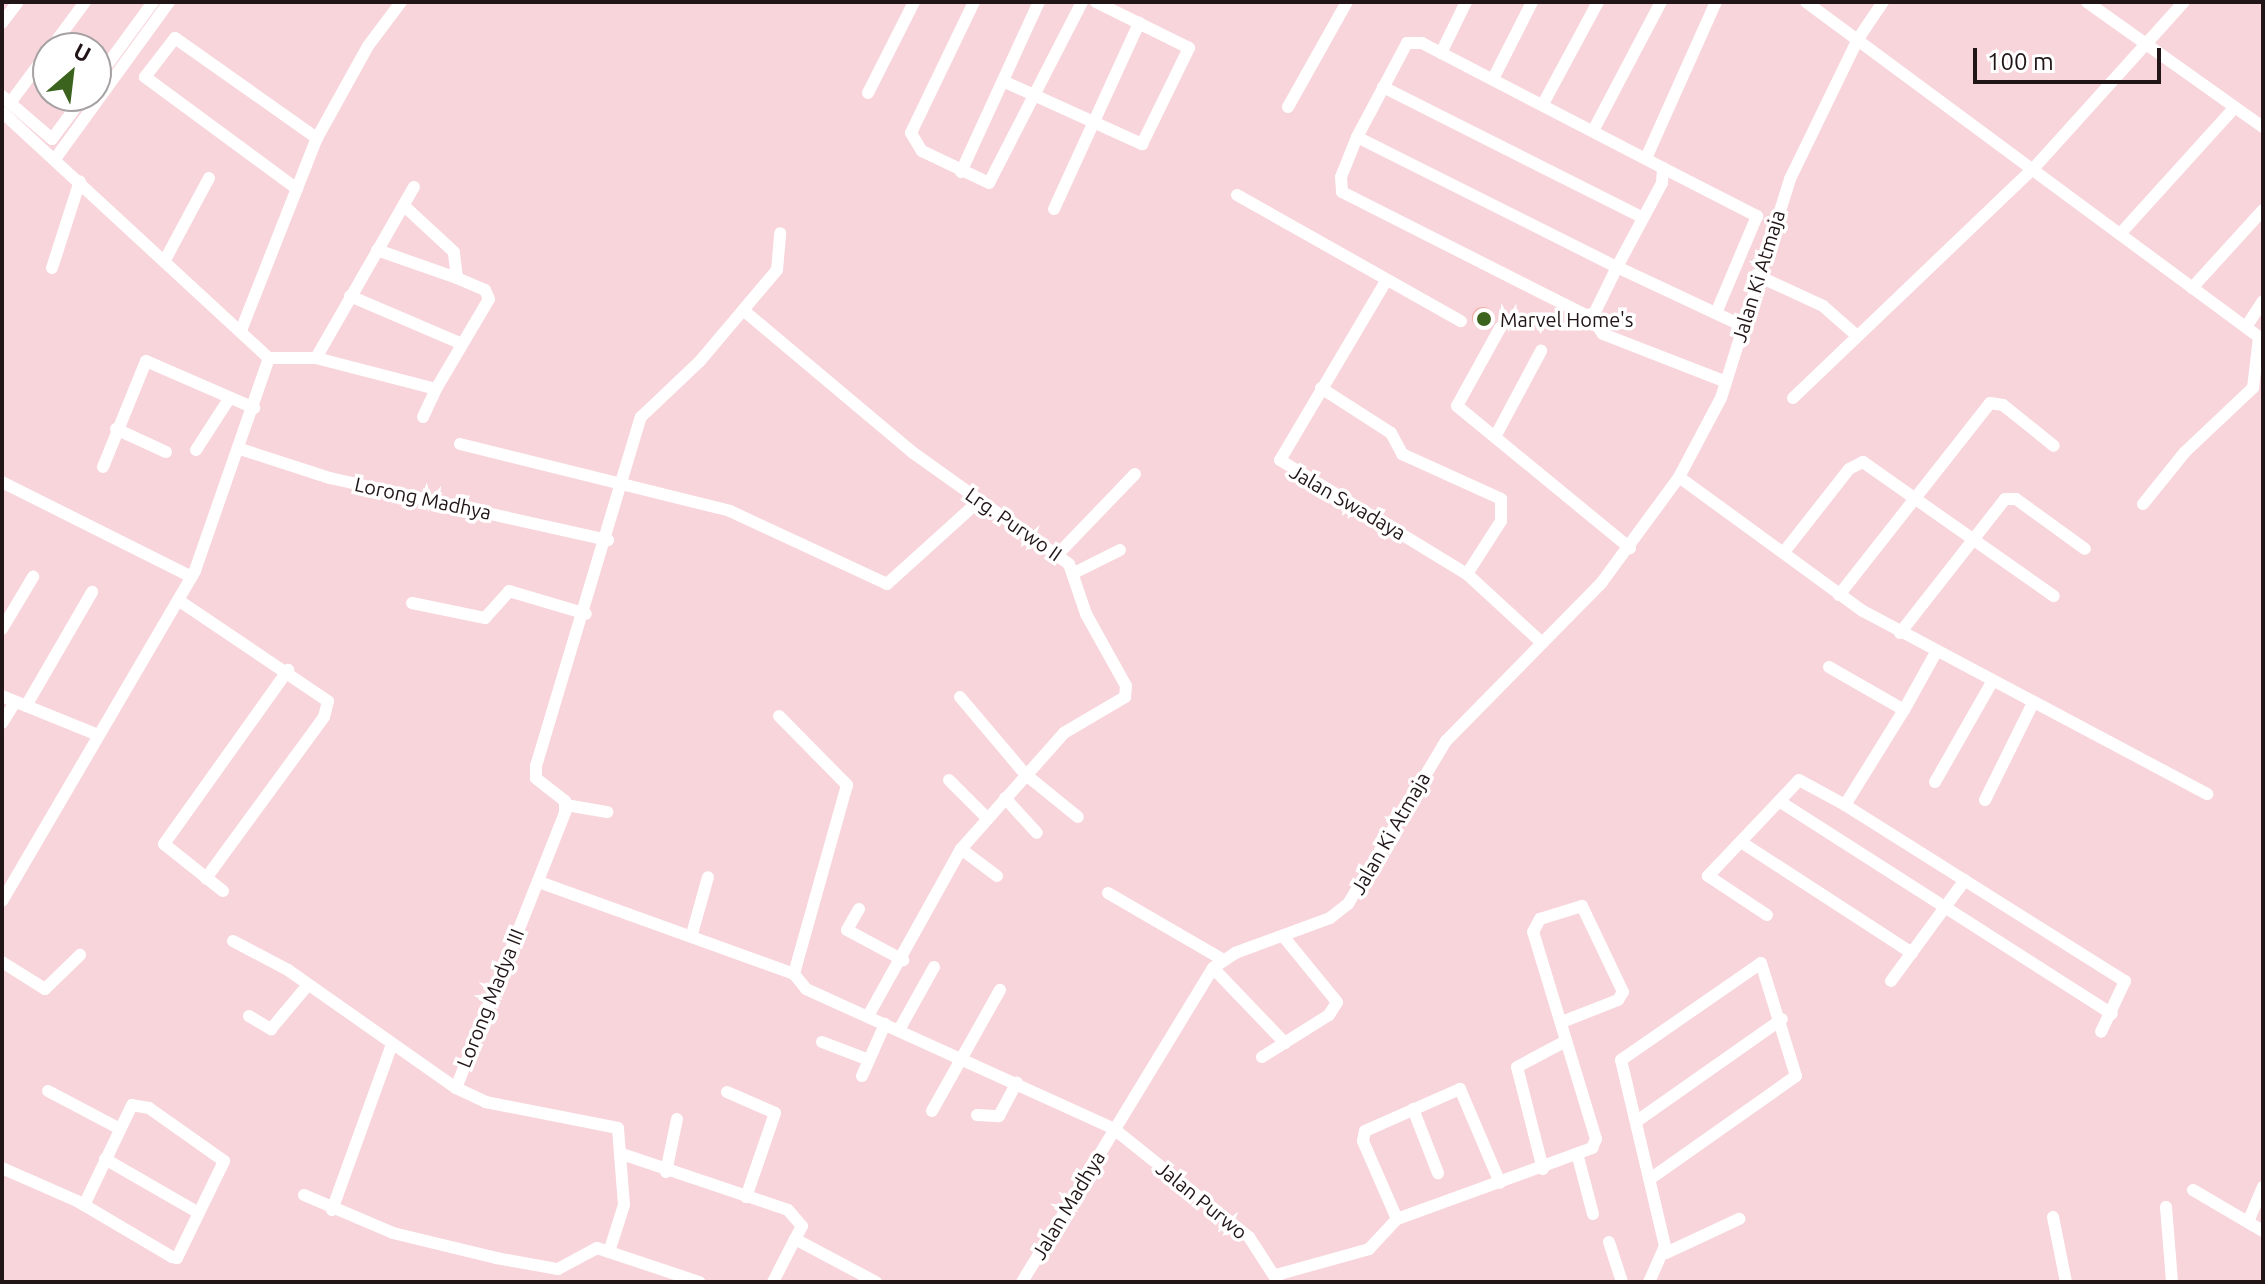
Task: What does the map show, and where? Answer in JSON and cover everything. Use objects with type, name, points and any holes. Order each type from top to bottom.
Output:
[{"type":"street","points":[[2,23],[18,2]]},
{"type":"street","points":[[62,32],[85,2]]},
{"type":"street","points":[[112,58],[153,2]]},
{"type":"street","points":[[55,159],[169,2]]},
{"type":"street","points":[[242,328],[317,138],[368,46],[401,2]]},
{"type":"street","points":[[868,93],[914,2]]},
{"type":"street","points":[[974,2],[911,133],[922,151],[986,183],[996,178],[1082,2]]},
{"type":"street","points":[[961,172],[1039,2]]},
{"type":"street","points":[[1003,81],[1142,144],[1184,62],[1185,46],[1096,2]]},
{"type":"street","points":[[1288,107],[1347,2]]},
{"type":"street","points":[[1441,53],[1466,2]]},
{"type":"street","points":[[1493,79],[1532,2]]},
{"type":"street","points":[[1543,104],[1598,2]]},
{"type":"street","points":[[1594,129],[1661,2]]},
{"type":"street","points":[[1647,156],[1716,2]]},
{"type":"street","points":[[1806,2],[2261,338],[2253,388],[2185,452],[2143,504]]},
{"type":"street","name":"Jalan Ki Atmaja","points":[[1217,964],[1348,904],[1446,741],[1630,548],[1679,477],[1726,382],[1756,275],[1790,179],[1858,39],[1883,2]]},
{"type":"street","points":[[2087,2],[2233,110],[2263,127]]},
{"type":"street","points":[[1793,398],[2033,169],[2184,2]]},
{"type":"street","points":[[1054,209],[1139,23]]},
{"type":"street","points":[[297,189],[145,77],[171,39],[180,40],[317,138]]},
{"type":"street","points":[[1716,313],[1757,216],[1594,129],[1411,40],[1357,137],[1341,177],[1342,192],[1590,316],[1603,334],[1726,382]]},
{"type":"street","points":[[5,104],[32,71]]},
{"type":"street","points":[[1383,87],[1643,218]]},
{"type":"street","points":[[5,104],[55,159],[242,328],[269,358],[316,358],[436,389]]},
{"type":"street","points":[[5,104],[52,139],[72,112]]},
{"type":"street","points":[[2120,234],[2233,110]]},
{"type":"street","points":[[1357,137],[1617,267],[1743,326]]},
{"type":"street","points":[[1590,316],[1643,218],[1663,168]]},
{"type":"street","points":[[165,260],[209,178]]},
{"type":"street","points":[[52,268],[80,181]]},
{"type":"street","points":[[316,358],[414,187]]},
{"type":"street","points":[[1237,195],[1461,321]]},
{"type":"street","points":[[403,205],[454,252],[457,278]]},
{"type":"street","points":[[2192,288],[2263,210]]},
{"type":"street","points":[[607,812],[566,805],[536,778],[536,766],[608,540],[619,484],[647,408],[700,361],[782,260],[780,233]]},
{"type":"street","points":[[377,250],[457,278],[488,294],[423,417]]},
{"type":"street","points":[[1756,275],[1823,306],[1856,335]]},
{"type":"street","name":"Jalan Swadaya","points":[[1386,281],[1280,454],[1282,463],[1367,508],[1467,574],[1542,643]]},
{"type":"street","points":[[350,296],[462,344]]},
{"type":"street","points":[[2246,327],[2263,301]]},
{"type":"street","name":"Lrg. Purwo II","points":[[743,310],[853,405],[1058,554],[1076,572],[1081,601],[1126,694],[1064,733],[961,849],[903,960],[868,1016]]},
{"type":"street","points":[[1500,328],[1457,406],[1630,548]]},
{"type":"street","points":[[1495,437],[1541,351]]},
{"type":"street","points":[[2,901],[192,577],[240,449],[269,358]]},
{"type":"street","points":[[103,467],[116,429],[150,360],[254,408]]},
{"type":"street","points":[[1321,388],[1391,433],[1402,454],[1501,499],[1501,521],[1467,574]]},
{"type":"street","points":[[196,450],[229,399]]},
{"type":"street","points":[[1839,595],[1918,499],[1990,403],[2003,405],[2054,446]]},
{"type":"street","points":[[116,429],[166,452]]},
{"type":"street","points":[[460,444],[761,522],[887,584],[980,500]]},
{"type":"street","name":"Lorong Madhya","points":[[240,449],[330,478],[608,540]]},
{"type":"street","points":[[1784,552],[1858,462],[1918,499],[2054,596]]},
{"type":"street","points":[[1058,554],[1135,474]]},
{"type":"street","points":[[1679,477],[1839,595],[1900,633],[1991,684],[2207,794]]},
{"type":"street","points":[[2,482],[192,577]]},
{"type":"street","points":[[1900,633],[2008,498],[2085,549]]},
{"type":"street","points":[[1076,572],[1120,550]]},
{"type":"street","points":[[2,629],[33,577]]},
{"type":"street","points":[[412,603],[485,618],[509,591],[586,614]]},
{"type":"street","points":[[2,723],[20,704],[92,592]]},
{"type":"street","points":[[178,600],[324,694],[328,707],[206,878]]},
{"type":"street","points":[[1845,805],[1935,654]]},
{"type":"street","points":[[1829,667],[1904,710]]},
{"type":"street","points":[[223,891],[164,844],[288,670]]},
{"type":"street","points":[[1935,782],[1991,684]]},
{"type":"street","points":[[2,696],[98,735]]},
{"type":"street","points":[[960,697],[1025,774],[1078,817]]},
{"type":"street","points":[[1985,800],[2032,705]]},
{"type":"street","points":[[779,716],[847,785],[794,974]]},
{"type":"street","points":[[949,780],[987,818]]},
{"type":"street","points":[[1767,915],[1708,876],[1799,780],[1845,805],[2125,981],[2101,1032]]},
{"type":"street","points":[[1005,798],[1037,833]]},
{"type":"street","points":[[1779,801],[2112,1014]]},
{"type":"street","name":"Lorong Madya III","points":[[566,805],[539,882],[456,1088],[486,1102],[618,1128],[622,1154]]},
{"type":"street","points":[[1741,842],[1912,953]]},
{"type":"street","points":[[961,849],[997,876]]},
{"type":"street","points":[[692,934],[708,877]]},
{"type":"street","points":[[1891,981],[1965,880]]},
{"type":"street","points":[[539,882],[692,934],[794,974],[806,989],[1017,1082],[1114,1129],[1217,964]]},
{"type":"street","points":[[1108,893],[1217,964],[1285,1043]]},
{"type":"street","points":[[1277,1279],[1369,1249],[1397,1219],[1578,1157],[1596,1139],[1564,1042],[1562,1022],[1533,928],[1540,919],[1582,906],[1623,992],[1618,1000],[1562,1022]]},
{"type":"street","points":[[859,909],[847,930],[903,960]]},
{"type":"street","points":[[1262,1057],[1329,1015],[1337,1002],[1283,936]]},
{"type":"street","points":[[233,941],[307,986],[391,1047],[456,1088]]},
{"type":"street","points":[[2,962],[45,989],[80,955]]},
{"type":"street","points":[[1650,1179],[1790,1086],[1797,1066],[1764,966],[1753,963],[1623,1056],[1666,1253]]},
{"type":"street","points":[[899,1030],[934,967]]},
{"type":"street","points":[[249,1016],[271,1029],[307,986]]},
{"type":"street","points":[[932,1111],[959,1057],[1000,990]]},
{"type":"street","points":[[1637,1121],[1782,1019]]},
{"type":"street","points":[[862,1076],[885,1024]]},
{"type":"street","points":[[822,1042],[869,1060]]},
{"type":"street","points":[[1543,1169],[1517,1067],[1564,1042]]},
{"type":"street","points":[[332,1210],[391,1047]]},
{"type":"street","points":[[977,1115],[999,1116],[1017,1082]]},
{"type":"street","points":[[1397,1219],[1363,1137],[1367,1128],[1463,1089],[1500,1183]]},
{"type":"street","points":[[48,1091],[120,1129]]},
{"type":"street","points":[[727,1092],[775,1113],[746,1197]]},
{"type":"street","points":[[2,1168],[84,1205],[177,1258],[221,1175],[224,1161],[216,1152],[137,1104],[120,1129],[84,1205]]},
{"type":"street","points":[[1413,1109],[1438,1173]]},
{"type":"street","points":[[666,1172],[677,1119]]},
{"type":"street","name":"Jalan Purwo","points":[[1114,1129],[1249,1237],[1277,1279]]},
{"type":"street","name":"Jalan Madhya","points":[[1022,1282],[1114,1129]]},
{"type":"street","points":[[609,1252],[624,1205],[622,1154],[666,1172],[797,1215],[802,1226],[773,1282]]},
{"type":"street","points":[[1578,1157],[1593,1214]]},
{"type":"street","points":[[105,1159],[199,1213]]},
{"type":"street","points":[[2248,1222],[2263,1187]]},
{"type":"street","points":[[2193,1190],[2263,1231]]},
{"type":"street","points":[[304,1195],[332,1210],[422,1241],[558,1269]]},
{"type":"street","points":[[2166,1207],[2172,1282]]},
{"type":"street","points":[[2053,1217],[2066,1282]]},
{"type":"street","points":[[1649,1282],[1666,1253],[1739,1219]]},
{"type":"street","points":[[795,1239],[876,1282]]},
{"type":"street","points":[[1609,1242],[1622,1282]]},
{"type":"street","points":[[551,1282],[558,1269],[586,1249],[609,1252],[667,1277],[699,1282]]},
{"type":"building","name":"Marvel Home's","points":[[1483,307],[1491,310],[1494,318],[1491,326],[1483,329],[1475,326],[1472,318],[1475,310]]},
{"type":"place","name":"Marvel Home's","points":[[1484,319]]}]
